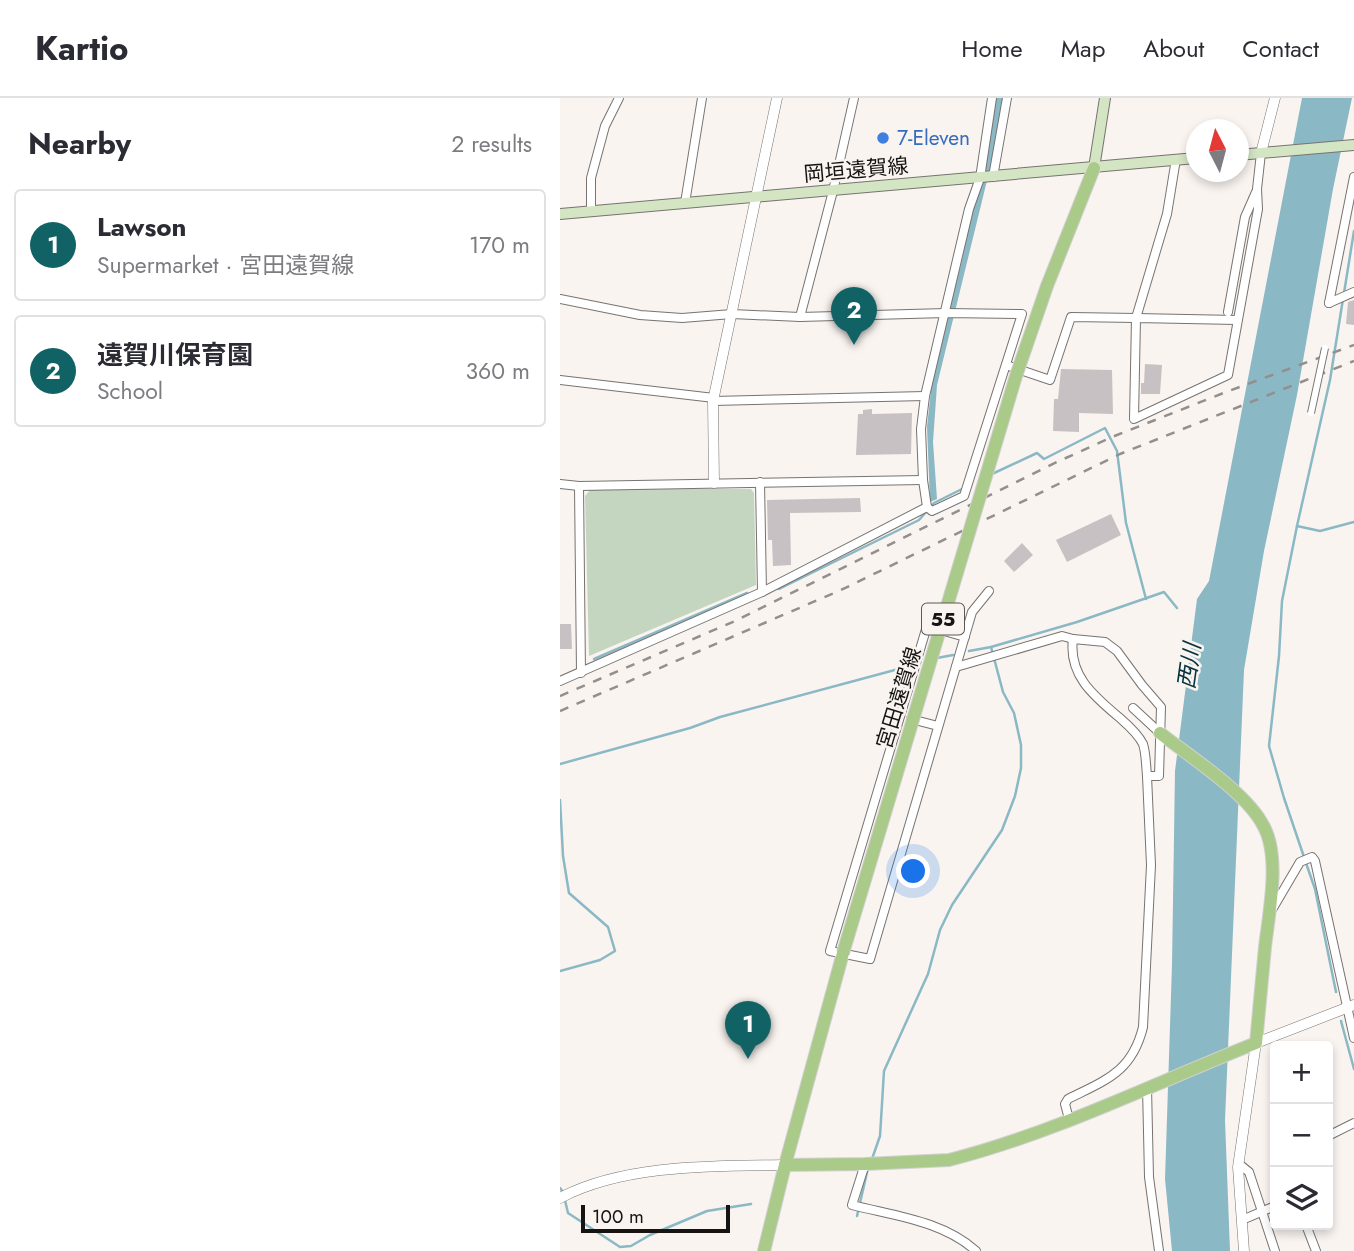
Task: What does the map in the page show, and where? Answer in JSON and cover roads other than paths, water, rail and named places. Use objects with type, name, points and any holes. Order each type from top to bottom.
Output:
[{"type":"main road","points":[[1094,168],[1105,98]]},
{"type":"main road","points":[[1249,154],[1354,145]]},
{"type":"main road","name":"岡垣遠賀線","points":[[560,214],[1186,159]]},
{"type":"main road","name":"宮田遠賀線","points":[[764,1251],[843,953],[1016,376],[1094,168]]},
{"type":"main road","points":[[785,1165],[950,1160],[1032,1134],[1256,1043],[1272,855],[1269,837],[1263,823],[1246,802],[1160,733]]},
{"type":"street","points":[[591,211],[591,178],[605,126],[619,98]]},
{"type":"street","points":[[685,203],[702,98]]},
{"type":"street","points":[[714,483],[714,400],[777,98]]},
{"type":"street","points":[[800,317],[854,98]]},
{"type":"street","points":[[560,299],[640,315],[682,318],[732,314],[800,317],[946,313],[1022,314],[964,496],[932,511],[927,507],[923,480],[921,429],[925,396],[946,313],[969,209],[980,178],[992,98]]},
{"type":"street","points":[[993,177],[1007,98]]},
{"type":"street","points":[[1228,312],[1245,216],[1257,189],[1267,153],[1275,98]]},
{"type":"street","points":[[1177,159],[1167,214],[1136,318],[1134,419],[1228,375],[1258,209],[1257,189]]},
{"type":"street","points":[[1354,177],[1329,303],[1354,292]]},
{"type":"street","points":[[1006,365],[1050,380],[1070,317],[1237,320]]},
{"type":"street","points":[[1311,413],[1325,348]]},
{"type":"street","points":[[560,380],[714,400],[925,396]]},
{"type":"street","points":[[560,484],[579,486],[923,480]]},
{"type":"street","points":[[760,482],[762,592]]},
{"type":"street","points":[[579,486],[581,673]]},
{"type":"street","points":[[560,681],[762,592],[927,507]]},
{"type":"street","points":[[965,637],[927,626],[830,951],[870,959],[938,726],[965,637],[972,612],[989,591]]},
{"type":"street","points":[[956,667],[1062,636],[1105,642],[1117,651],[1161,707],[1159,776],[1147,776]]},
{"type":"street","points":[[1069,1119],[1065,1104],[1068,1099],[1113,1076],[1131,1058],[1140,1040],[1143,1027],[1151,866],[1143,744],[1133,730],[1090,693],[1075,669],[1071,653],[1073,639]]},
{"type":"street","points":[[1133,708],[1160,733]]},
{"type":"street","points":[[900,716],[938,726]]},
{"type":"street","points":[[1268,916],[1300,862],[1312,857],[1351,1006],[1354,1038]]},
{"type":"street","points":[[1244,1251],[1239,1164],[1256,1043],[1351,1006]]},
{"type":"street","points":[[1147,1087],[1149,1177],[1159,1251]]},
{"type":"street","points":[[1333,1134],[1354,1123]]},
{"type":"street","points":[[865,1164],[852,1205],[932,1225],[965,1247],[976,1251]]},
{"type":"street","points":[[1239,1164],[1249,1172],[1275,1251]]},
{"type":"street","points":[[560,1198],[612,1180],[664,1170],[785,1165]]},
{"type":"street","points":[[1242,1220],[1270,1208]]},
{"type":"street","points":[[1308,1230],[1316,1251]]},
{"type":"water","points":[[996,98],[1003,98],[993,156],[937,385],[933,442],[937,499],[930,502],[927,427],[933,372],[961,264]]},
{"type":"water","name":"西川","points":[[1302,98],[1352,98],[1333,189],[1297,395],[1264,551],[1244,670],[1225,1120],[1230,1251],[1172,1251],[1165,1179],[1175,771],[1197,599],[1209,581]]},
{"type":"waterway","points":[[1344,293],[1354,231]]},
{"type":"waterway","points":[[1297,526],[1330,380],[1343,299]]},
{"type":"waterway","points":[[992,474],[1037,453],[1044,459],[1105,428],[1117,451],[1126,523],[1146,599]]},
{"type":"waterway","points":[[779,589],[919,520],[934,503],[964,488]]},
{"type":"waterway","points":[[1304,857],[1269,746],[1282,601],[1297,526],[1320,531],[1354,522]]},
{"type":"waterway","points":[[969,651],[1077,622],[1164,592],[1177,608]]},
{"type":"waterway","points":[[594,659],[747,593]]},
{"type":"waterway","points":[[872,1159],[880,1136],[884,1071],[928,974],[940,930],[952,905],[1002,830],[1015,796],[1021,768],[1021,745],[1014,713],[1003,692],[991,647]]},
{"type":"waterway","points":[[937,658],[953,655]]},
{"type":"waterway","points":[[560,764],[906,667]]},
{"type":"waterway","points":[[560,800],[563,856],[569,893],[608,927],[615,951],[600,960],[560,971]]},
{"type":"waterway","points":[[1306,863],[1315,889],[1336,992]]},
{"type":"waterway","points":[[1341,1021],[1354,1069]]},
{"type":"waterway","points":[[857,1216],[868,1168]]},
{"type":"waterway","points":[[560,1188],[568,1213],[620,1247],[631,1246],[707,1211],[751,1204]]},
{"type":"railway","points":[[560,696],[735,621],[1112,437],[1354,345]]},
{"type":"railway","points":[[560,711],[841,590],[1120,454],[1354,361]]},
{"type":"place","name":"7-Eleven","points":[[883,138]]},
{"type":"place","name":"遠賀川保育園","points":[[854,345]]},
{"type":"place","name":"Lawson","points":[[748,1059]]}]
